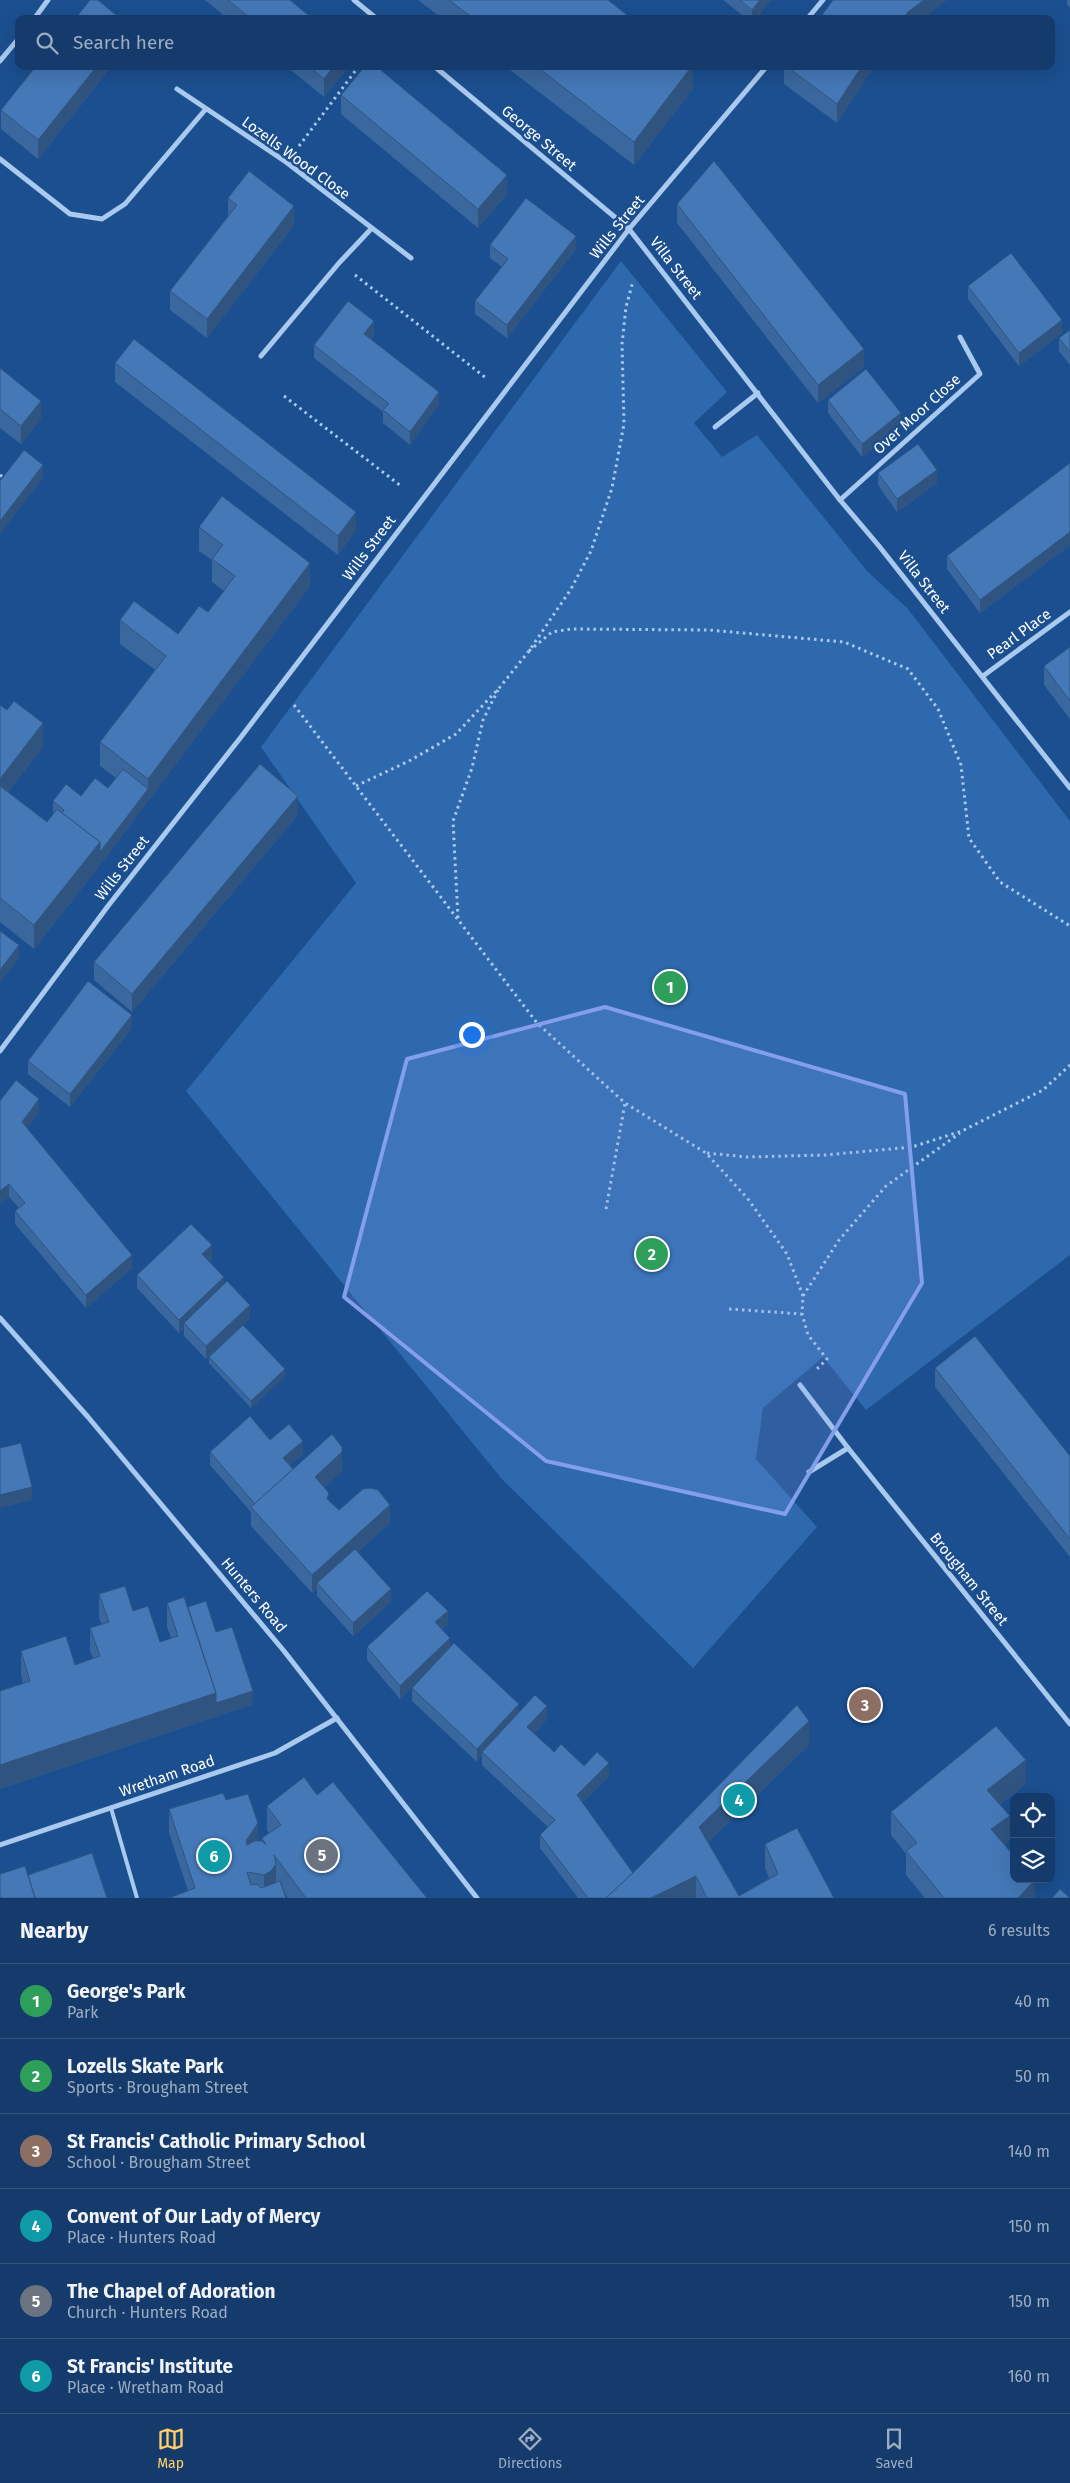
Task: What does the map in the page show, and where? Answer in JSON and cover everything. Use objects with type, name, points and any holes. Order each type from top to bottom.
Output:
[{"type":"street","points":[[37,15],[48,0]]},
{"type":"street","points":[[354,0],[372,15]]},
{"type":"street","points":[[810,15],[823,0]]},
{"type":"street","points":[[0,61],[15,43]]},
{"type":"street","name":"George Street","points":[[439,70],[630,229]]},
{"type":"street","name":"Wills Street","points":[[0,1051],[108,906],[280,686],[630,229],[764,70]]},
{"type":"street","name":"Lozells Wood Close","points":[[177,89],[205,110],[286,162],[411,258]]},
{"type":"street","points":[[0,159],[70,214],[102,219],[125,204],[205,110]]},
{"type":"street","points":[[261,356],[339,263],[371,229]]},
{"type":"street","name":"Villa Street","points":[[630,229],[840,500],[983,676],[1070,788]]},
{"type":"street","name":"Over Moor Close","points":[[840,500],[980,374],[960,337]]},
{"type":"street","points":[[715,428],[758,393]]},
{"type":"street","name":"Pearl Place","points":[[983,676],[1070,612]]},
{"type":"street","name":"Hunters Road","points":[[0,1318],[94,1424],[284,1651],[477,1898]]},
{"type":"street","name":"Brougham Street","points":[[800,1385],[848,1448],[1070,1724]]},
{"type":"street","points":[[809,1472],[848,1448]]},
{"type":"street","name":"Wretham Road","points":[[0,1845],[275,1753],[337,1718]]},
{"type":"lane","points":[[111,1808],[137,1898]]},
{"type":"path","points":[[286,162],[356,70]]},
{"type":"path","points":[[339,263],[486,378]]},
{"type":"path","points":[[356,786],[411,760],[456,734],[500,687],[528,651],[571,589],[591,551],[612,488],[624,424],[622,344],[626,307],[633,281]]},
{"type":"path","points":[[284,396],[402,486]]},
{"type":"path","points":[[0,475],[4,478]]},
{"type":"path","points":[[528,651],[552,632],[571,629],[709,630],[844,642],[908,669],[938,709],[961,765],[969,838],[1000,882],[1070,926]]},
{"type":"path","points":[[280,686],[536,1023],[625,1104],[706,1153],[748,1199],[787,1254],[803,1296],[802,1314],[808,1335],[827,1359],[800,1385]]},
{"type":"path","points":[[458,919],[453,821],[472,768],[483,720],[500,687]]},
{"type":"path","points":[[803,1296],[839,1240],[886,1186],[962,1131],[1042,1090],[1070,1065]]},
{"type":"path","points":[[606,1208],[625,1104]]},
{"type":"path","points":[[706,1153],[747,1157],[825,1155],[912,1147],[962,1131]]},
{"type":"path","points":[[729,1309],[802,1314]]},
{"type":"highlighted area","points":[[605,1007],[905,1094],[922,1283],[785,1514],[546,1461],[344,1297],[407,1059]]},
{"type":"shaded area","points":[[621,261],[727,392],[694,423],[722,457],[757,435],[867,571],[908,609],[1070,821],[1070,1255],[866,1410],[823,1357],[763,1408],[756,1459],[817,1527],[693,1668],[501,1478],[186,1091],[356,883],[261,747]]},
{"type":"building","points":[[90,0],[98,0],[116,15],[78,15]]},
{"type":"building","points":[[228,0],[290,0],[308,15],[246,15]]},
{"type":"building","points":[[449,0],[608,0],[627,15],[469,15]]},
{"type":"building","points":[[740,0],[760,0],[752,10]]},
{"type":"building","points":[[833,0],[924,0],[906,15],[822,15]]},
{"type":"building","points":[[33,70],[94,70],[38,140],[1,110]]},
{"type":"building","points":[[314,70],[331,70],[324,79]]},
{"type":"building","points":[[362,70],[381,70],[507,175],[478,209],[341,95]]},
{"type":"building","points":[[541,70],[689,70],[634,142]]},
{"type":"building","points":[[791,70],[859,70],[837,104]]},
{"type":"building","points":[[714,161],[864,349],[818,385],[677,204]]},
{"type":"building","points":[[249,171],[294,206],[207,319],[170,291],[237,205],[228,198]]},
{"type":"building","points":[[526,198],[576,236],[507,325],[475,301],[508,259],[490,245]]},
{"type":"building","points":[[1011,253],[1062,320],[1019,353],[968,286]]},
{"type":"building","points":[[348,301],[374,321],[364,334],[439,392],[410,432],[383,410],[389,404],[314,345]]},
{"type":"building","points":[[1070,330],[1070,352],[1059,338]]},
{"type":"building","points":[[134,339],[356,512],[338,536],[115,363]]},
{"type":"building","points":[[0,368],[41,401],[21,426],[0,409]]},
{"type":"building","points":[[866,369],[901,413],[862,444],[828,400]]},
{"type":"building","points":[[918,444],[937,470],[897,499],[878,473]]},
{"type":"building","points":[[24,450],[43,465],[0,521],[0,481]]},
{"type":"building","points":[[1070,463],[1070,532],[980,600],[947,556]]},
{"type":"building","points":[[222,496],[310,563],[148,779],[100,742],[166,656],[120,620],[134,601],[178,634],[199,606],[208,612],[235,576],[212,559],[223,545],[199,527]]},
{"type":"building","points":[[1070,647],[1070,701],[1044,666]]},
{"type":"building","points":[[14,701],[43,723],[0,779],[0,705],[7,710]]},
{"type":"building","points":[[260,764],[298,796],[132,994],[94,962]]},
{"type":"building","points":[[123,769],[148,789],[100,852],[100,842],[62,813],[64,810],[53,801],[66,784],[81,796],[95,778],[108,788]]},
{"type":"building","points":[[0,786],[47,822],[57,809],[100,842],[34,925],[0,898]]},
{"type":"building","points":[[0,931],[19,945],[0,970]]},
{"type":"building","points":[[88,981],[132,1015],[70,1094],[28,1061]]},
{"type":"building","points":[[16,1080],[39,1099],[22,1122],[132,1255],[86,1295],[15,1211],[25,1203],[9,1184],[0,1191],[0,1101]]},
{"type":"building","points":[[191,1224],[212,1245],[202,1254],[224,1277],[179,1320],[137,1275]]},
{"type":"building","points":[[227,1281],[250,1305],[206,1346],[184,1323]]},
{"type":"building","points":[[243,1325],[285,1369],[251,1401],[209,1357]]},
{"type":"building","points":[[975,1336],[1070,1456],[1070,1539],[935,1368]]},
{"type":"building","points":[[250,1416],[270,1440],[289,1424],[303,1441],[283,1458],[293,1469],[255,1504],[210,1452]]},
{"type":"building","points":[[332,1434],[342,1447],[342,1452],[315,1477],[329,1493],[327,1499],[339,1510],[363,1489],[370,1488],[378,1490],[390,1505],[312,1575],[251,1507]]},
{"type":"building","points":[[21,1443],[32,1487],[0,1495],[0,1448]]},
{"type":"building","points":[[355,1549],[391,1589],[353,1623],[317,1583]]},
{"type":"building","points":[[125,1586],[133,1611],[148,1606],[160,1642],[178,1636],[167,1603],[184,1597],[216,1693],[0,1765],[0,1691],[30,1681],[21,1651],[66,1636],[75,1665],[100,1656],[90,1628],[109,1622],[99,1594]]},
{"type":"building","points":[[427,1591],[448,1611],[435,1622],[450,1638],[400,1686],[367,1647]]},
{"type":"building","points":[[206,1601],[216,1632],[232,1627],[253,1691],[216,1703],[216,1693],[188,1607]]},
{"type":"building","points":[[454,1643],[519,1704],[477,1749],[412,1688]]},
{"type":"building","points":[[535,1695],[547,1706],[527,1727],[554,1752],[561,1744],[584,1766],[597,1752],[609,1763],[577,1795],[633,1873],[606,1898],[588,1898],[540,1835],[555,1820],[482,1752]]},
{"type":"building","points":[[797,1705],[809,1721],[699,1827],[739,1896],[778,1874],[765,1844],[797,1828],[834,1898],[707,1898],[696,1876],[651,1898],[606,1898],[637,1869]]},
{"type":"building","points":[[996,1726],[1026,1760],[987,1790],[1010,1816],[991,1829],[1010,1851],[1010,1883],[1032,1883],[1018,1898],[944,1898],[906,1851],[917,1843],[891,1812]]},
{"type":"building","points":[[304,1777],[317,1795],[333,1782],[427,1898],[306,1898],[274,1855],[276,1864],[271,1871],[264,1875],[247,1872],[251,1885],[257,1884],[261,1888],[280,1881],[286,1898],[169,1898],[195,1888],[169,1809],[223,1793],[226,1800],[248,1794],[258,1823],[246,1841],[247,1845],[254,1841],[262,1841],[266,1845],[262,1838],[281,1825],[267,1806]]},
{"type":"building","points":[[92,1853],[107,1898],[35,1898],[28,1875]]},
{"type":"building","points":[[25,1866],[35,1898],[0,1898],[0,1874]]},
{"type":"building","points":[[1060,1889],[1070,1898],[1052,1898]]},
{"type":"place","name":"George's Park","points":[[670,987]]},
{"type":"place","name":"Lozells Skate Park","points":[[652,1254]]},
{"type":"place","name":"St Francis' Catholic Primary School","points":[[865,1705]]},
{"type":"place","name":"Convent of Our Lady of Mercy","points":[[739,1800]]},
{"type":"place","name":"The Chapel of Adoration","points":[[322,1855]]},
{"type":"place","name":"St Francis' Institute","points":[[214,1856]]}]
